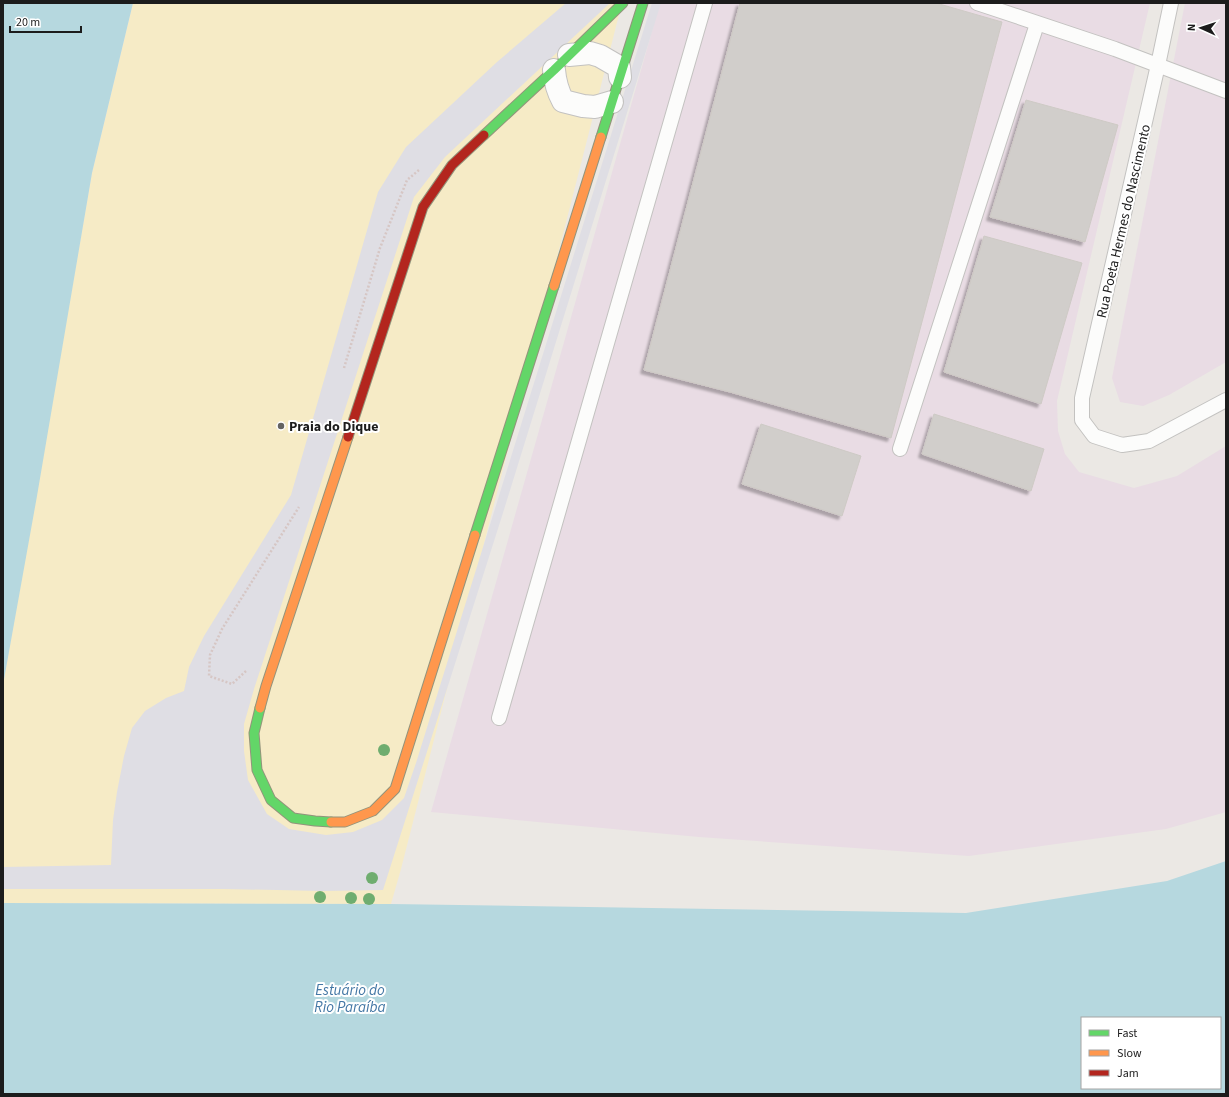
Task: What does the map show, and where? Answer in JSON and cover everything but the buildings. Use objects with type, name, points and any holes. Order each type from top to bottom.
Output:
[{"type":"street","points":[[623,3],[452,165],[423,207],[266,686],[254,733],[257,770],[271,800],[293,818],[315,821],[345,822],[373,811],[395,789],[643,3]]},
{"type":"street","points":[[569,55],[590,53],[600,56],[619,67],[620,77]]},
{"type":"street","points":[[554,70],[555,83],[563,101],[595,107],[612,102]]},
{"type":"lane","points":[[499,718],[705,3]]},
{"type":"lane","points":[[977,3],[1115,49],[1226,91]]},
{"type":"lane","name":"Rua Poeta Hermes do Nascimento","points":[[1171,3],[1082,398],[1082,420],[1094,436],[1122,445],[1149,440],[1226,400]]},
{"type":"lane","points":[[900,449],[1037,24]]},
{"type":"path","points":[[250,668],[232,684],[209,676],[210,655],[226,623],[301,506],[300,513]]},
{"type":"shaded area","points":[[566,3],[610,3],[445,157],[414,197],[254,689],[244,724],[244,751],[248,780],[267,814],[289,829],[326,835],[353,832],[382,820],[404,798],[652,3],[661,3],[502,516],[383,890],[3,889],[3,867],[111,865],[113,820],[117,792],[124,756],[132,728],[145,711],[166,698],[184,691],[189,667],[204,636],[291,495],[378,192],[406,147],[497,62]]},
{"type":"shaded area","points":[[660,3],[1150,3],[1057,401],[1058,431],[1065,454],[1079,472],[1134,488],[1177,476],[1226,446],[1226,812],[1166,829],[969,856],[699,837],[431,812]]},
{"type":"shaded area","points":[[1185,3],[1226,3],[1226,362],[1169,395],[1143,406],[1120,402],[1112,378]]},
{"type":"sand","name":"Praia do Dique","points":[[133,3],[622,3],[391,904],[3,903],[3,685],[92,173]]},
{"type":"water","points":[[3,3],[133,3],[92,173],[3,685]]},
{"type":"water","name":"Estuário do Rio Paraíba","points":[[1226,861],[1226,1094],[3,1094],[3,903],[391,904],[966,913],[1167,881]]},
{"type":"traffic: fast","points":[[484,135],[623,3]]},
{"type":"traffic: fast","points":[[601,137],[643,3]]},
{"type":"traffic: fast","points":[[475,535],[554,286]]},
{"type":"traffic: fast","points":[[260,708],[254,733],[257,770],[271,800],[293,818],[331,822]]},
{"type":"traffic: slow","points":[[554,286],[601,137]]},
{"type":"traffic: slow","points":[[260,708],[348,437]]},
{"type":"traffic: slow","points":[[331,822],[345,822],[373,811],[395,789],[475,535]]},
{"type":"traffic: jam","points":[[348,437],[423,207],[452,165],[484,135]]},
{"type":"place","name":"Praia do Dique","points":[[281,426]]}]
